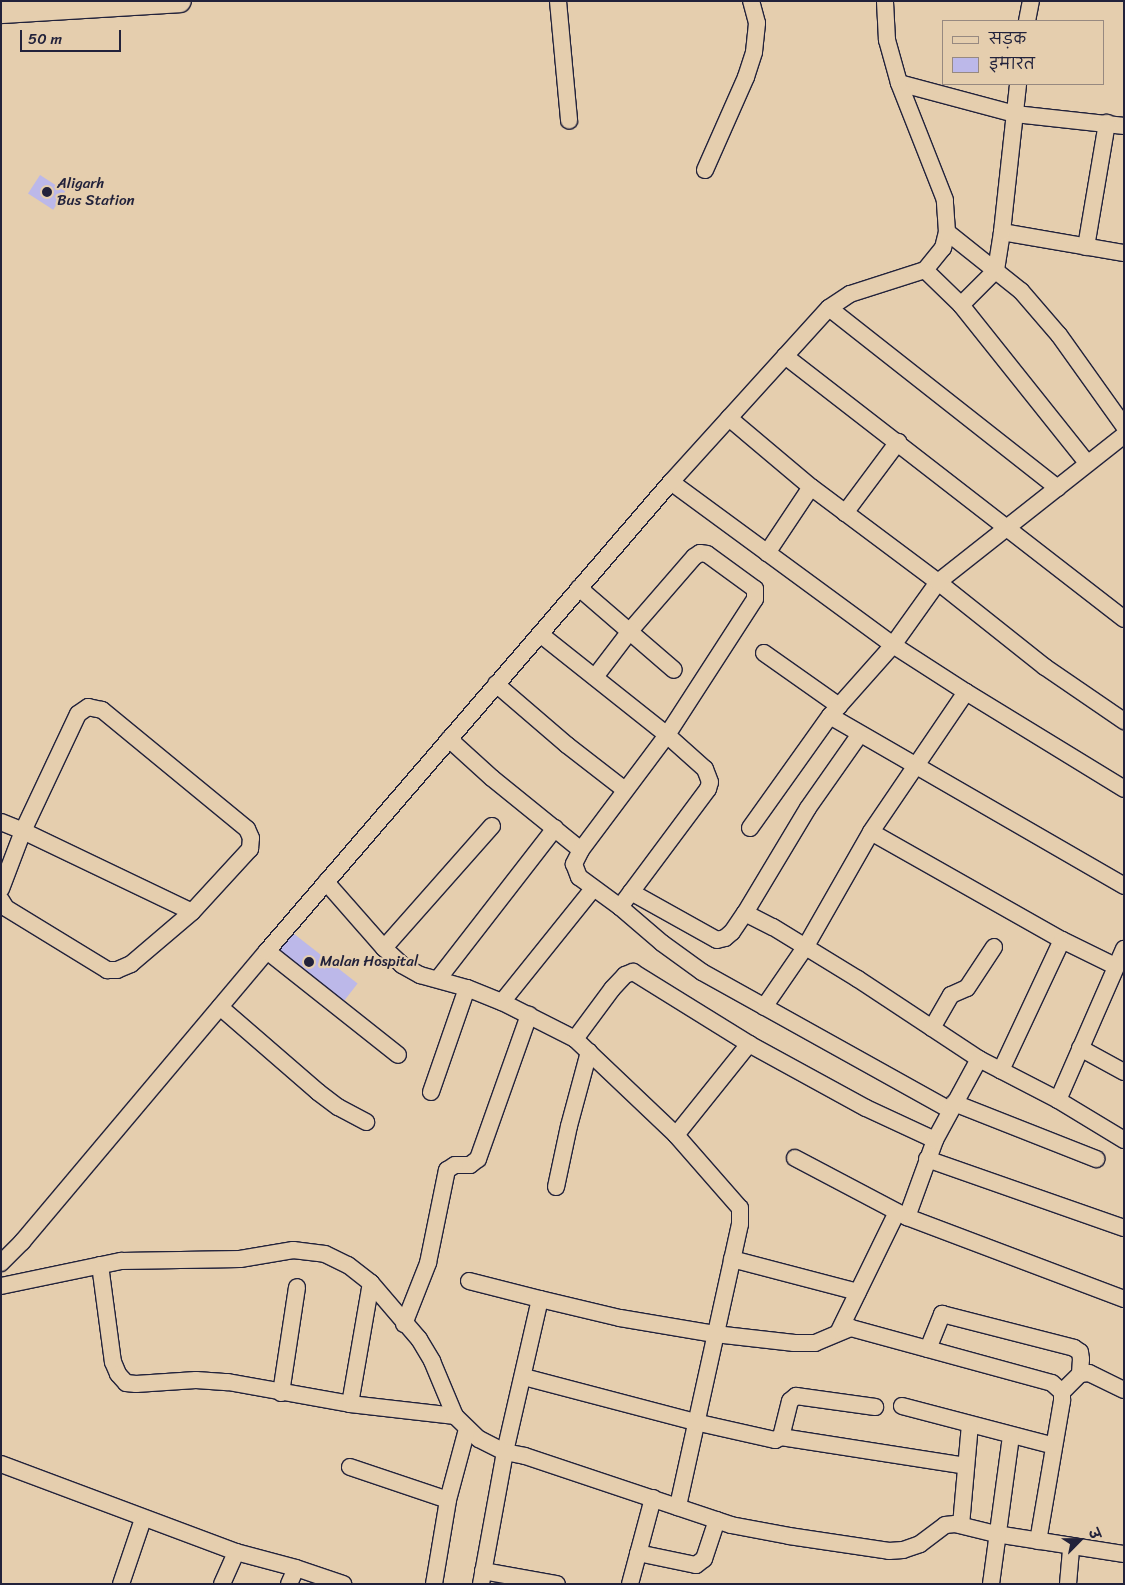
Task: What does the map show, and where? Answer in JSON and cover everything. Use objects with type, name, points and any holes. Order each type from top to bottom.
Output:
[{"type":"main road","points":[[1,12],[180,1]]},
{"type":"street","points":[[558,1],[569,120]]},
{"type":"street","points":[[705,170],[746,76],[754,52],[757,23],[751,1]]},
{"type":"street","points":[[1,1263],[22,1242],[267,951],[579,588],[671,482],[829,308],[850,294],[925,270],[943,248],[947,232],[945,200],[899,83],[888,40],[885,1]]},
{"type":"street","points":[[1027,20],[1031,1]]},
{"type":"street","points":[[899,83],[1015,114],[1124,126]]},
{"type":"street","points":[[961,305],[996,270],[1018,85]]},
{"type":"street","points":[[1086,248],[1107,123]]},
{"type":"street","points":[[947,232],[1021,291],[1059,334],[1124,426]]},
{"type":"street","points":[[1002,232],[1086,248],[1124,253]]},
{"type":"street","points":[[925,270],[961,305],[1087,463]]},
{"type":"street","points":[[829,308],[1058,488]]},
{"type":"street","points":[[786,356],[1124,619]]},
{"type":"street","points":[[729,418],[811,487],[938,582],[1045,668],[1124,721]]},
{"type":"street","points":[[750,828],[834,711],[894,644],[938,582],[1124,435]]},
{"type":"street","points":[[845,513],[898,442]]},
{"type":"street","points":[[671,482],[894,644],[966,692],[1124,789]]},
{"type":"street","points":[[767,553],[811,487]]},
{"type":"street","points":[[595,677],[630,631],[694,557],[700,553],[707,554],[755,589],[755,599],[666,734],[581,850],[574,864],[576,871],[594,889],[620,907],[662,944],[702,972],[952,1106],[1096,1159]]},
{"type":"street","points":[[579,588],[674,670]]},
{"type":"street","points":[[540,634],[666,734],[705,769],[710,782],[708,789],[620,907]]},
{"type":"street","points":[[764,653],[860,734],[1124,886]]},
{"type":"street","points":[[496,684],[567,745],[625,790]]},
{"type":"street","points":[[764,1006],[806,946],[871,832],[915,764],[966,692]]},
{"type":"street","points":[[1,889],[22,831],[78,714],[88,707],[102,710],[247,829],[251,838],[250,849],[192,912],[131,964],[117,970],[107,970],[6,908],[1,900]]},
{"type":"street","points":[[631,892],[717,940],[725,938],[732,932],[745,913],[808,808],[860,734]]},
{"type":"street","points":[[449,739],[492,778],[581,850]]},
{"type":"street","points":[[1,822],[192,912]]},
{"type":"street","points":[[384,948],[492,826]]},
{"type":"street","points":[[438,979],[555,828]]},
{"type":"street","points":[[871,832],[1062,940],[1115,966]]},
{"type":"street","points":[[326,882],[384,948],[402,965],[420,975],[468,988],[502,1002],[576,1039],[676,1135],[740,1208],[742,1215],[695,1422],[678,1507]]},
{"type":"street","points":[[502,1002],[594,889]]},
{"type":"street","points":[[745,913],[806,946],[979,1059],[1058,1100],[1124,1140]]},
{"type":"street","points":[[1001,1070],[1062,940]]},
{"type":"street","points":[[932,1028],[952,995],[967,988],[994,947]]},
{"type":"street","points":[[1058,1100],[1124,948]]},
{"type":"street","points":[[267,951],[398,1055]]},
{"type":"street","points":[[576,1039],[612,989],[625,975],[633,972],[749,1044],[866,1108],[935,1140]]},
{"type":"street","points":[[431,1092],[468,988]]},
{"type":"street","points":[[220,1007],[318,1092],[338,1107],[366,1122]]},
{"type":"street","points":[[404,1324],[428,1263],[447,1170],[455,1165],[470,1165],[478,1159],[530,1015]]},
{"type":"street","points":[[676,1135],[749,1044]]},
{"type":"street","points":[[1080,1048],[1124,1072]]},
{"type":"street","points":[[556,1187],[569,1126],[589,1052]]},
{"type":"street","points":[[839,1331],[858,1292],[902,1214],[952,1106],[979,1059]]},
{"type":"street","points":[[795,1158],[902,1214],[1124,1299]]},
{"type":"street","points":[[927,1159],[1124,1228]]},
{"type":"street","points":[[1,1286],[100,1265],[158,1259],[240,1259],[293,1250],[325,1254],[348,1265],[371,1283],[418,1339],[432,1361],[456,1416],[479,1439],[505,1452],[525,1456],[717,1520],[779,1534],[889,1551],[903,1550],[920,1544],[945,1524],[961,1525],[996,1534],[1071,1547],[1124,1554]]},
{"type":"street","points":[[732,1259],[858,1292]]},
{"type":"street","points":[[100,1265],[113,1362],[118,1374],[126,1382],[136,1384],[196,1380],[228,1382],[350,1404],[456,1416]]},
{"type":"street","points":[[469,1281],[620,1318],[715,1334],[815,1343],[828,1339],[839,1331],[851,1328],[861,1329],[1052,1383],[1062,1392]]},
{"type":"street","points":[[350,1404],[371,1283]]},
{"type":"street","points":[[281,1393],[297,1286]]},
{"type":"street","points":[[540,1299],[524,1377],[505,1452],[482,1578],[557,1584]]},
{"type":"street","points":[[928,1349],[942,1314],[1074,1348],[1080,1352],[1080,1374]]},
{"type":"street","points":[[1038,1541],[1062,1392],[1080,1374],[1089,1373],[1124,1390]]},
{"type":"street","points":[[524,1377],[695,1422],[775,1440],[781,1437],[966,1466]]},
{"type":"street","points":[[781,1437],[790,1402],[796,1396],[875,1407]]},
{"type":"street","points":[[902,1406],[1054,1446]]},
{"type":"street","points":[[961,1525],[970,1424]]},
{"type":"street","points":[[434,1584],[448,1500],[467,1429]]},
{"type":"street","points":[[991,1584],[996,1534],[1011,1436]]},
{"type":"street","points":[[1,1464],[236,1552],[296,1568],[343,1584]]},
{"type":"street","points":[[350,1467],[448,1500]]},
{"type":"street","points":[[630,1584],[653,1498]]},
{"type":"street","points":[[121,1584],[143,1518]]},
{"type":"street","points":[[638,1553],[696,1565],[704,1559],[717,1520]]},
{"type":"street","points":[[1068,1584],[1071,1547]]},
{"type":"street","points":[[222,1584],[236,1552]]},
{"type":"street","points":[[290,1584],[296,1568]]},
{"type":"building","name":"Aligarh Bus Station","points":[[40,175],[65,191],[53,210],[28,193]]},
{"type":"building","points":[[289,930],[358,984],[340,1006],[272,952]]},
{"type":"place","name":"Aligarh Bus Station","points":[[47,192]]},
{"type":"place","name":"Malan Hospital","points":[[309,962]]}]
